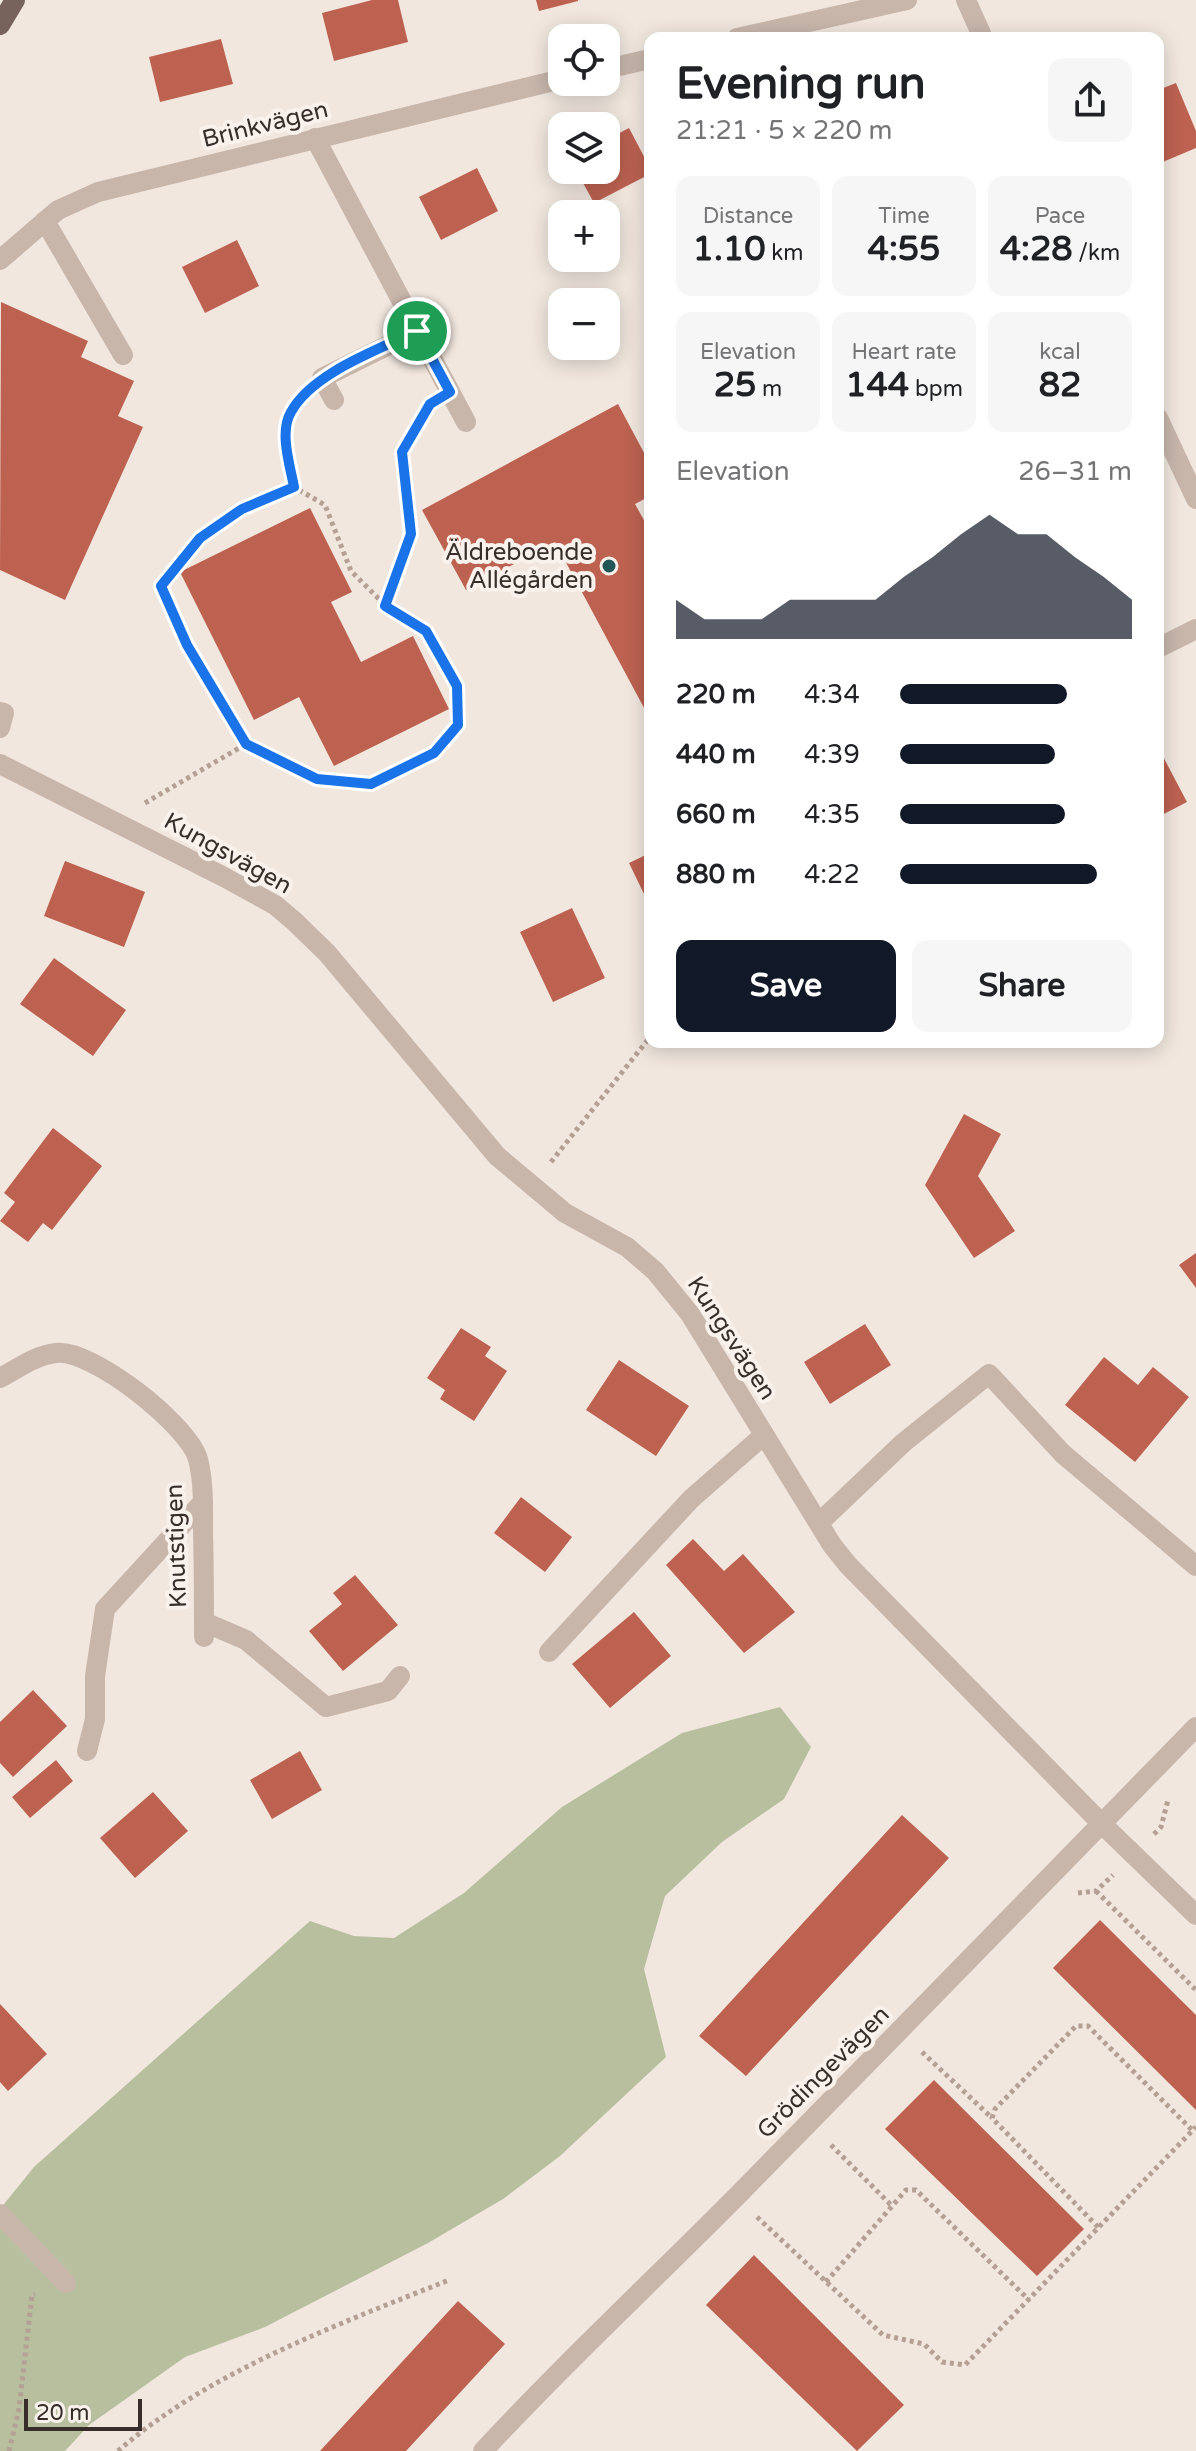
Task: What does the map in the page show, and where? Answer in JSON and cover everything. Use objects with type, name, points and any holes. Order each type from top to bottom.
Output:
[{"type":"main road","points":[[0,25],[15,0]]},
{"type":"street","points":[[764,32],[907,0]]},
{"type":"street","points":[[966,0],[980,32]]},
{"type":"street","points":[[620,66],[644,60]]},
{"type":"street","name":"Brinkvägen","points":[[0,260],[58,210],[98,192],[548,82]]},
{"type":"street","points":[[315,138],[466,422]]},
{"type":"street","points":[[45,221],[123,355]]},
{"type":"street","points":[[334,400],[322,378],[417,331]]},
{"type":"street","points":[[1164,431],[1196,499]]},
{"type":"street","points":[[1164,645],[1196,629]]},
{"type":"street","points":[[0,712],[4,713],[0,728]]},
{"type":"street","name":"Kungsvägen","points":[[0,764],[224,877],[275,905],[294,921],[327,953],[497,1156],[532,1187],[590,1230],[627,1247],[655,1271],[690,1314],[848,1565],[1102,1824],[1196,1915]]},
{"type":"street","name":"Knutstigen","points":[[0,1378],[38,1357],[58,1352],[84,1358],[116,1377],[192,1443],[199,1461],[203,1502],[204,1630],[246,1640],[326,1707],[388,1691],[400,1676]]},
{"type":"street","points":[[819,1523],[903,1443],[989,1374],[1063,1454],[1196,1566]]},
{"type":"street","points":[[549,1652],[691,1499],[764,1435]]},
{"type":"street","points":[[87,1751],[95,1719],[95,1676],[105,1609],[203,1502]]},
{"type":"street","name":"Grödingevägen","points":[[483,2451],[535,2394],[626,2308],[1196,1727]]},
{"type":"street","points":[[0,2214],[66,2283]]},
{"type":"path","points":[[294,487],[286,438],[290,413],[322,378]]},
{"type":"path","points":[[385,606],[411,534],[402,452],[430,404],[450,392]]},
{"type":"path","points":[[294,487],[325,505],[351,571],[385,606],[426,631],[457,686],[458,725],[434,753],[371,784],[317,779],[246,744],[187,645],[161,586],[200,538],[242,509],[294,487]]},
{"type":"path","points":[[131,830],[141,805],[246,744]]},
{"type":"path","points":[[532,1187],[644,1045]]},
{"type":"path","points":[[1096,1891],[1196,1990]]},
{"type":"path","points":[[754,2214],[883,2335],[924,2344],[942,2362],[965,2365],[1194,2129],[1088,2026],[1076,2026],[995,2109],[992,2118]]},
{"type":"path","points":[[922,2052],[992,2118],[1098,2227]]},
{"type":"path","points":[[831,2145],[892,2206]]},
{"type":"path","points":[[826,2282],[906,2190],[916,2190],[1029,2300]]},
{"type":"path","points":[[118,2451],[140,2432],[204,2389],[343,2323],[449,2280]]},
{"type":"path","points":[[9,2451],[19,2409],[32,2295],[66,2283]]},
{"type":"green space","points":[[780,1707],[811,1747],[784,1799],[722,1842],[665,1896],[644,1969],[666,2057],[560,2156],[503,2199],[428,2243],[265,2327],[185,2357],[89,2425],[65,2451],[0,2451],[0,2209],[34,2167],[310,1921],[354,1936],[394,1938],[464,1893],[562,1807],[682,1733]]},
{"type":"building","points":[[372,0],[398,0],[408,42],[334,61],[322,13]]},
{"type":"building","points":[[536,0],[578,0],[578,1],[539,11]]},
{"type":"building","points":[[221,39],[233,84],[160,102],[149,57]]},
{"type":"building","points":[[1176,83],[1196,131],[1196,148],[1164,161],[1164,88]]},
{"type":"building","points":[[629,128],[644,157],[644,177],[600,200],[592,200],[584,184],[620,184],[620,133]]},
{"type":"building","points":[[477,168],[498,211],[441,240],[419,197]]},
{"type":"building","points":[[237,240],[259,286],[205,313],[182,267]]},
{"type":"building","points":[[1,302],[88,341],[81,357],[134,381],[118,416],[143,427],[65,600],[0,570]]},
{"type":"building","name":"Äldreboende Allégården","points":[[618,404],[644,453],[644,499],[635,504],[644,520],[644,708],[555,542],[466,590],[422,510]]},
{"type":"building","points":[[310,508],[352,592],[331,602],[361,662],[413,636],[449,709],[334,766],[299,697],[254,720],[180,572]]},
{"type":"building","points":[[1164,758],[1187,802],[1164,814]]},
{"type":"building","points":[[644,856],[644,894],[629,863]]},
{"type":"building","points":[[65,861],[145,892],[124,947],[44,916]]},
{"type":"building","points":[[572,908],[605,978],[553,1002],[520,932]]},
{"type":"building","points":[[54,958],[126,1010],[93,1056],[20,1004]]},
{"type":"building","points":[[964,1114],[1001,1134],[978,1176],[1015,1231],[974,1258],[925,1185]]},
{"type":"building","points":[[53,1128],[102,1166],[52,1230],[43,1223],[28,1242],[0,1221],[15,1202],[4,1193]]},
{"type":"building","points":[[1196,1253],[1196,1288],[1179,1265]]},
{"type":"building","points":[[865,1324],[891,1365],[830,1404],[804,1362]]},
{"type":"building","points":[[461,1328],[491,1347],[485,1356],[507,1371],[474,1421],[440,1399],[445,1390],[427,1378]]},
{"type":"building","points":[[1104,1357],[1138,1385],[1153,1367],[1189,1397],[1135,1462],[1065,1405]]},
{"type":"building","points":[[619,1360],[689,1406],[656,1456],[586,1410]]},
{"type":"building","points":[[521,1497],[572,1537],[545,1572],[494,1533]]},
{"type":"building","points":[[693,1539],[724,1571],[743,1554],[795,1612],[744,1653],[666,1565]]},
{"type":"building","points":[[355,1575],[398,1625],[343,1671],[309,1631],[342,1604],[333,1593]]},
{"type":"building","points":[[634,1612],[671,1656],[610,1708],[572,1664]]},
{"type":"building","points":[[33,1690],[67,1726],[13,1777],[0,1763],[0,1722]]},
{"type":"building","points":[[300,1751],[322,1790],[272,1819],[250,1780]]},
{"type":"building","points":[[56,1760],[73,1781],[30,1818],[12,1797]]},
{"type":"building","points":[[153,1792],[188,1831],[135,1878],[100,1838]]},
{"type":"building","points":[[902,1815],[949,1858],[746,2076],[699,2036]]},
{"type":"building","points":[[1100,1920],[1196,2015],[1196,2110],[1053,1968]]},
{"type":"building","points":[[0,2004],[47,2054],[8,2091],[0,2082]]},
{"type":"building","points":[[934,2080],[1084,2229],[1037,2276],[885,2129]]},
{"type":"building","points":[[754,2255],[904,2405],[857,2451],[706,2305]]},
{"type":"building","points":[[458,2301],[505,2344],[406,2451],[320,2451]]},
{"type":"place","name":"Äldreboende Allégården","points":[[609,566]]},
{"type":"route","points":[[417,331],[450,392],[430,404],[402,452],[411,534],[385,606],[426,631],[457,686],[458,725],[434,753],[371,784],[317,779],[246,744],[187,645],[161,586],[200,538],[242,509],[294,487],[286,438],[290,413],[322,378],[417,331]]}]
